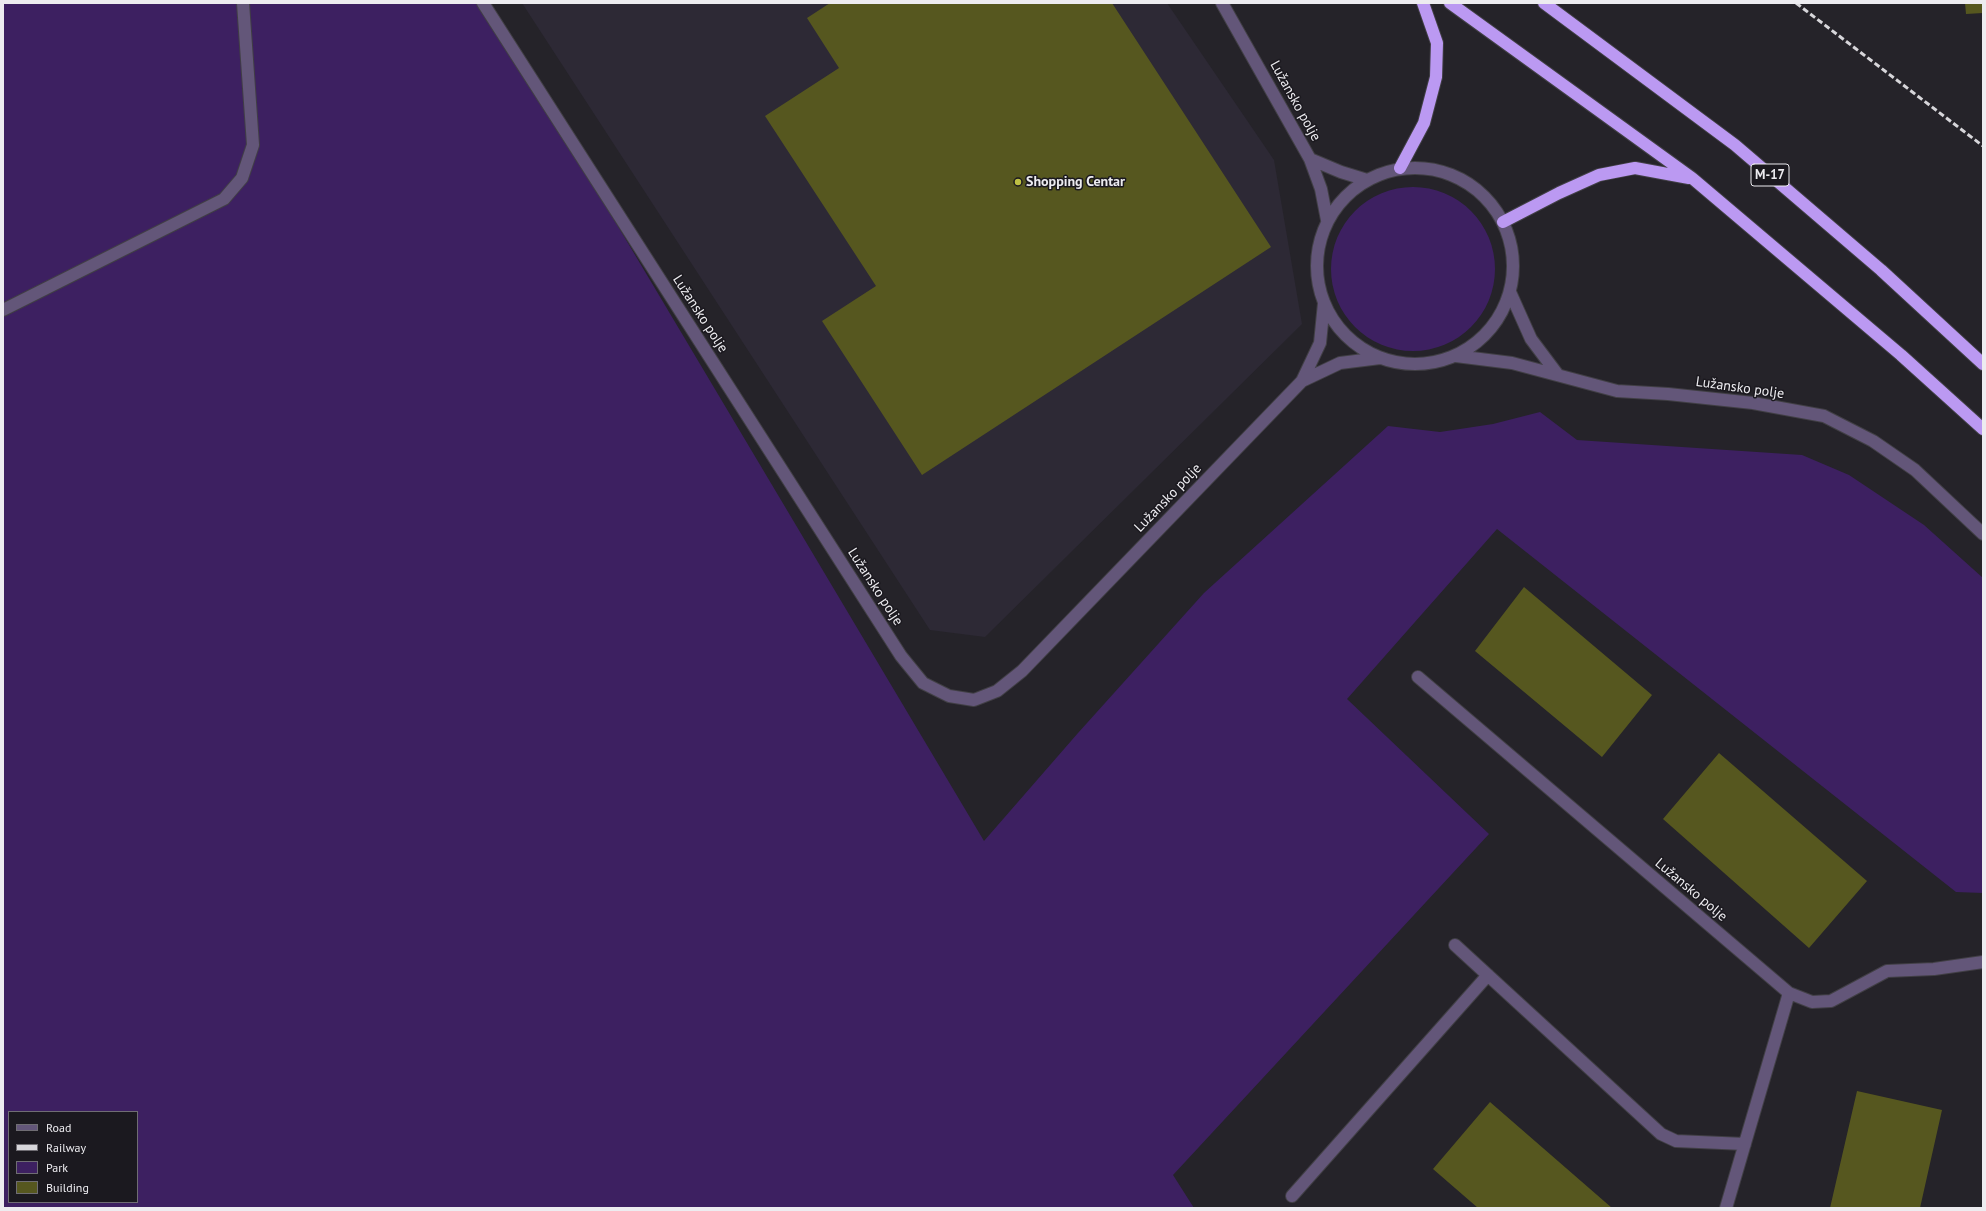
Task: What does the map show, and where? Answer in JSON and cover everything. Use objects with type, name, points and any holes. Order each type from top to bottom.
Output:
[{"type":"highway","points":[[1400,168],[1424,123],[1436,77],[1437,43],[1423,3]]},
{"type":"highway","points":[[1450,3],[1692,178],[1901,355],[1983,429]]},
{"type":"highway","name":"M-17","points":[[1544,3],[1735,145],[1881,270],[1983,364]]},
{"type":"highway","points":[[1503,222],[1559,193],[1599,175],[1635,168],[1692,178]]},
{"type":"street","points":[[3,310],[224,199],[242,178],[253,144],[243,3]]},
{"type":"street","name":"Lužansko polje","points":[[483,3],[901,656],[923,683],[949,696],[974,700],[996,692],[1022,671],[1302,381],[1320,343],[1324,303]]},
{"type":"street","name":"Lužansko polje","points":[[1222,3],[1310,159],[1322,189],[1328,220]]},
{"type":"street","points":[[1310,159],[1341,172],[1367,180]]},
{"type":"street","points":[[1400,168],[1424,168],[1448,174],[1465,182],[1489,202],[1503,222],[1511,244],[1514,268],[1510,292],[1503,312],[1491,330],[1475,345],[1456,356],[1438,362],[1418,365],[1399,364],[1380,358],[1362,349],[1346,337],[1333,321],[1324,303],[1318,283],[1316,261],[1320,240],[1328,220],[1338,204],[1351,191],[1367,180],[1400,168]]},
{"type":"street","points":[[1510,292],[1531,339],[1558,375]]},
{"type":"street","name":"Lužansko polje","points":[[1456,356],[1512,362],[1617,391],[1668,394],[1753,404],[1824,416],[1873,441],[1915,470],[1983,534]]},
{"type":"street","points":[[1302,381],[1340,363],[1380,358]]},
{"type":"street","name":"Lužansko polje","points":[[1418,677],[1788,993],[1812,1002],[1831,1001],[1887,971],[1934,969],[1983,962]]},
{"type":"street","points":[[1455,945],[1661,1134],[1676,1141],[1745,1144]]},
{"type":"street","points":[[1292,1196],[1488,975]]},
{"type":"street","points":[[1726,1208],[1788,993]]},
{"type":"shaded area","points":[[522,3],[1167,3],[1274,160],[1302,324],[985,637],[930,630]]},
{"type":"green space","points":[[3,3],[485,3],[984,841],[1078,733],[1204,593],[1388,426],[1440,432],[1493,424],[1540,412],[1577,440],[1802,455],[1849,475],[1924,525],[1983,578],[1983,893],[1956,892],[1497,529],[1347,699],[1489,834],[1173,1175],[1194,1208],[3,1208]]},
{"type":"green space","points":[[1413,187],[1437,191],[1458,201],[1471,211],[1481,224],[1491,245],[1495,269],[1491,293],[1481,314],[1471,327],[1458,337],[1437,347],[1413,351],[1389,347],[1368,337],[1355,327],[1345,314],[1335,293],[1331,269],[1335,245],[1345,224],[1355,211],[1368,201],[1389,191]]},
{"type":"building","name":"Shopping Centar","points":[[830,3],[1112,3],[1271,247],[922,475],[822,321],[876,286],[765,116],[839,68],[807,18]]},
{"type":"building","points":[[1965,3],[1983,3],[1983,13],[1966,14]]},
{"type":"building","points":[[1524,587],[1652,695],[1602,757],[1475,651]]},
{"type":"building","points":[[1719,753],[1867,881],[1809,948],[1663,819]]},
{"type":"building","points":[[1857,1091],[1942,1110],[1920,1208],[1830,1208]]},
{"type":"building","points":[[1490,1102],[1612,1208],[1478,1208],[1433,1169]]},
{"type":"railway","points":[[1796,3],[1983,146]]},
{"type":"place","name":"Shopping Centar","points":[[1018,182]]}]
